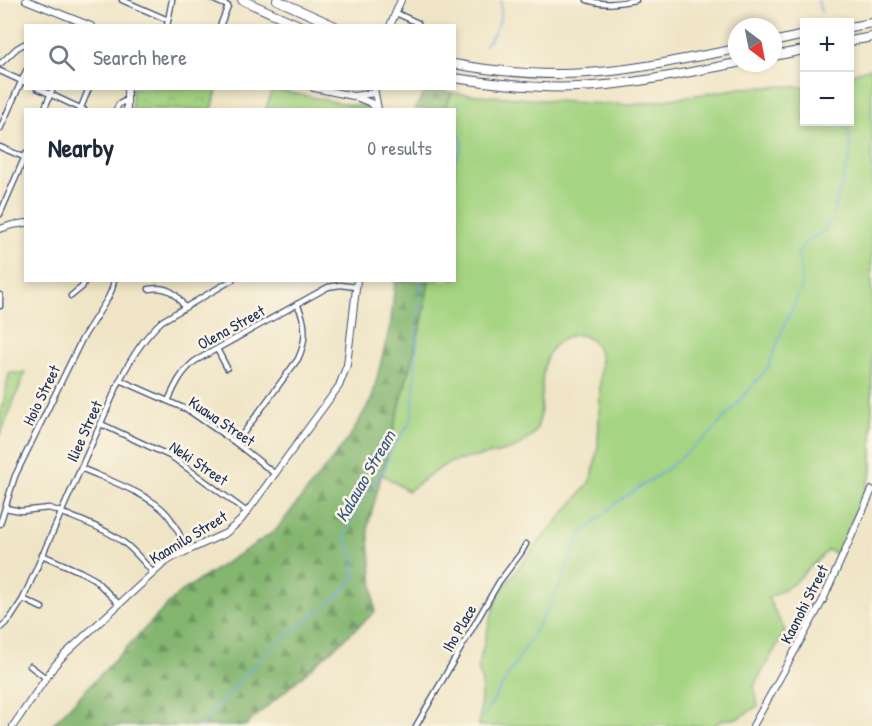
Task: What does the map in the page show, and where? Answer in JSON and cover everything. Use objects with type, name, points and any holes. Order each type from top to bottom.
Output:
[{"type":"highway","points":[[242,0],[296,24]]},
{"type":"highway","points":[[277,0],[331,24]]},
{"type":"highway","points":[[854,26],[872,23]]},
{"type":"highway","points":[[782,40],[800,36]]},
{"type":"highway","points":[[854,41],[872,37]]},
{"type":"highway","points":[[456,64],[539,74],[587,73],[640,67],[728,51]]},
{"type":"highway","points":[[782,54],[800,51]]},
{"type":"highway","points":[[456,78],[484,83],[577,87],[637,81],[728,65]]},
{"type":"street","points":[[26,0],[87,24]]},
{"type":"street","points":[[122,0],[167,22],[172,0]]},
{"type":"street","points":[[214,0],[228,6],[221,24]]},
{"type":"street","points":[[391,24],[401,0]]},
{"type":"street","points":[[587,0],[614,4],[636,0]]},
{"type":"street","points":[[396,13],[418,23]]},
{"type":"street","points":[[0,64],[24,44]]},
{"type":"street","points":[[0,70],[23,82],[0,129]]},
{"type":"street","points":[[40,90],[79,108]]},
{"type":"street","points":[[45,108],[52,90]]},
{"type":"street","points":[[81,108],[88,90]]},
{"type":"street","points":[[127,90],[127,108]]},
{"type":"street","points":[[324,90],[353,96],[371,103],[376,108]]},
{"type":"street","points":[[353,96],[375,91],[378,108]]},
{"type":"street","points":[[117,108],[119,104],[127,100]]},
{"type":"street","points":[[0,147],[24,156]]},
{"type":"street","points":[[0,214],[24,158]]},
{"type":"street","points":[[0,229],[24,223]]},
{"type":"street","points":[[71,296],[82,287],[84,282]]},
{"type":"street","name":"Hoio Street","points":[[0,524],[15,476],[82,339],[108,298],[114,282]]},
{"type":"street","name":"Iliee Street","points":[[0,628],[10,619],[23,599],[120,380],[137,349],[162,321],[228,282]]},
{"type":"street","name":"Olena Street","points":[[168,401],[179,378],[195,361],[328,287],[357,284]]},
{"type":"street","name":"Kaamilo Street","points":[[13,726],[65,654],[153,573],[168,560],[226,532],[240,521],[339,386],[347,365],[357,284]]},
{"type":"street","points":[[148,289],[163,288],[170,291],[177,295],[184,307]]},
{"type":"street","points":[[0,295],[0,306]]},
{"type":"street","points":[[236,443],[302,351],[305,328],[302,313],[297,304]]},
{"type":"street","points":[[217,349],[228,368]]},
{"type":"street","name":"Kuawa Street","points":[[120,380],[196,415],[275,474]]},
{"type":"street","name":"Neki Street","points":[[101,424],[172,457],[247,512]]},
{"type":"street","points":[[81,468],[144,496],[161,508],[174,523],[187,550]]},
{"type":"street","name":"Kaonohi Street","points":[[753,726],[823,600],[872,490]]},
{"type":"street","points":[[5,508],[21,511],[49,508],[62,512],[121,540],[153,573]]},
{"type":"street","name":"Iho Place","points":[[416,726],[499,582],[526,544]]},
{"type":"street","points":[[42,555],[94,579],[119,604]]},
{"type":"street","points":[[23,599],[42,608]]},
{"type":"street","points":[[30,666],[46,678]]},
{"type":"green space","points":[[872,68],[872,472],[838,554],[828,550],[793,584],[768,598],[785,631],[754,686],[758,706],[738,718],[723,720],[713,726],[479,726],[482,683],[478,667],[499,593],[587,486],[593,474],[598,447],[601,358],[594,343],[581,335],[567,337],[554,346],[544,367],[540,418],[536,430],[514,448],[449,463],[408,491],[369,466],[405,282],[456,282],[456,108],[445,108],[452,93],[632,105],[742,88],[800,87],[800,126],[854,126],[854,74]]},
{"type":"green space","points":[[132,90],[217,90],[212,108],[132,108]]},
{"type":"green space","points":[[272,90],[277,90],[368,108],[266,108]]},
{"type":"green space","points":[[426,90],[452,93],[444,108],[415,108]]},
{"type":"green space","points":[[395,282],[429,282],[423,318],[368,526],[375,612],[245,726],[51,726],[179,593],[275,531],[349,438],[372,398],[391,322]]},
{"type":"green space","points":[[9,373],[25,373],[0,436],[0,411]]},
{"type":"waterway","name":"Kalauao Stream","points":[[484,46],[498,25],[501,0]]},
{"type":"waterway","points":[[818,0],[821,12]]},
{"type":"waterway","name":"Kalauao Stream","points":[[456,108],[459,103]]},
{"type":"waterway","points":[[483,717],[541,621],[564,577],[578,538],[617,502],[663,472],[712,432],[768,368],[802,287],[798,252],[804,243],[825,230],[833,213],[851,147],[846,126]]},
{"type":"waterway","name":"Kalauao Stream","points":[[456,131],[462,141],[456,159]]},
{"type":"waterway","name":"Kalauao Stream","points":[[201,726],[274,646],[337,597],[355,578],[354,558],[345,537],[357,508],[386,466],[388,456],[412,419],[421,282]]}]
